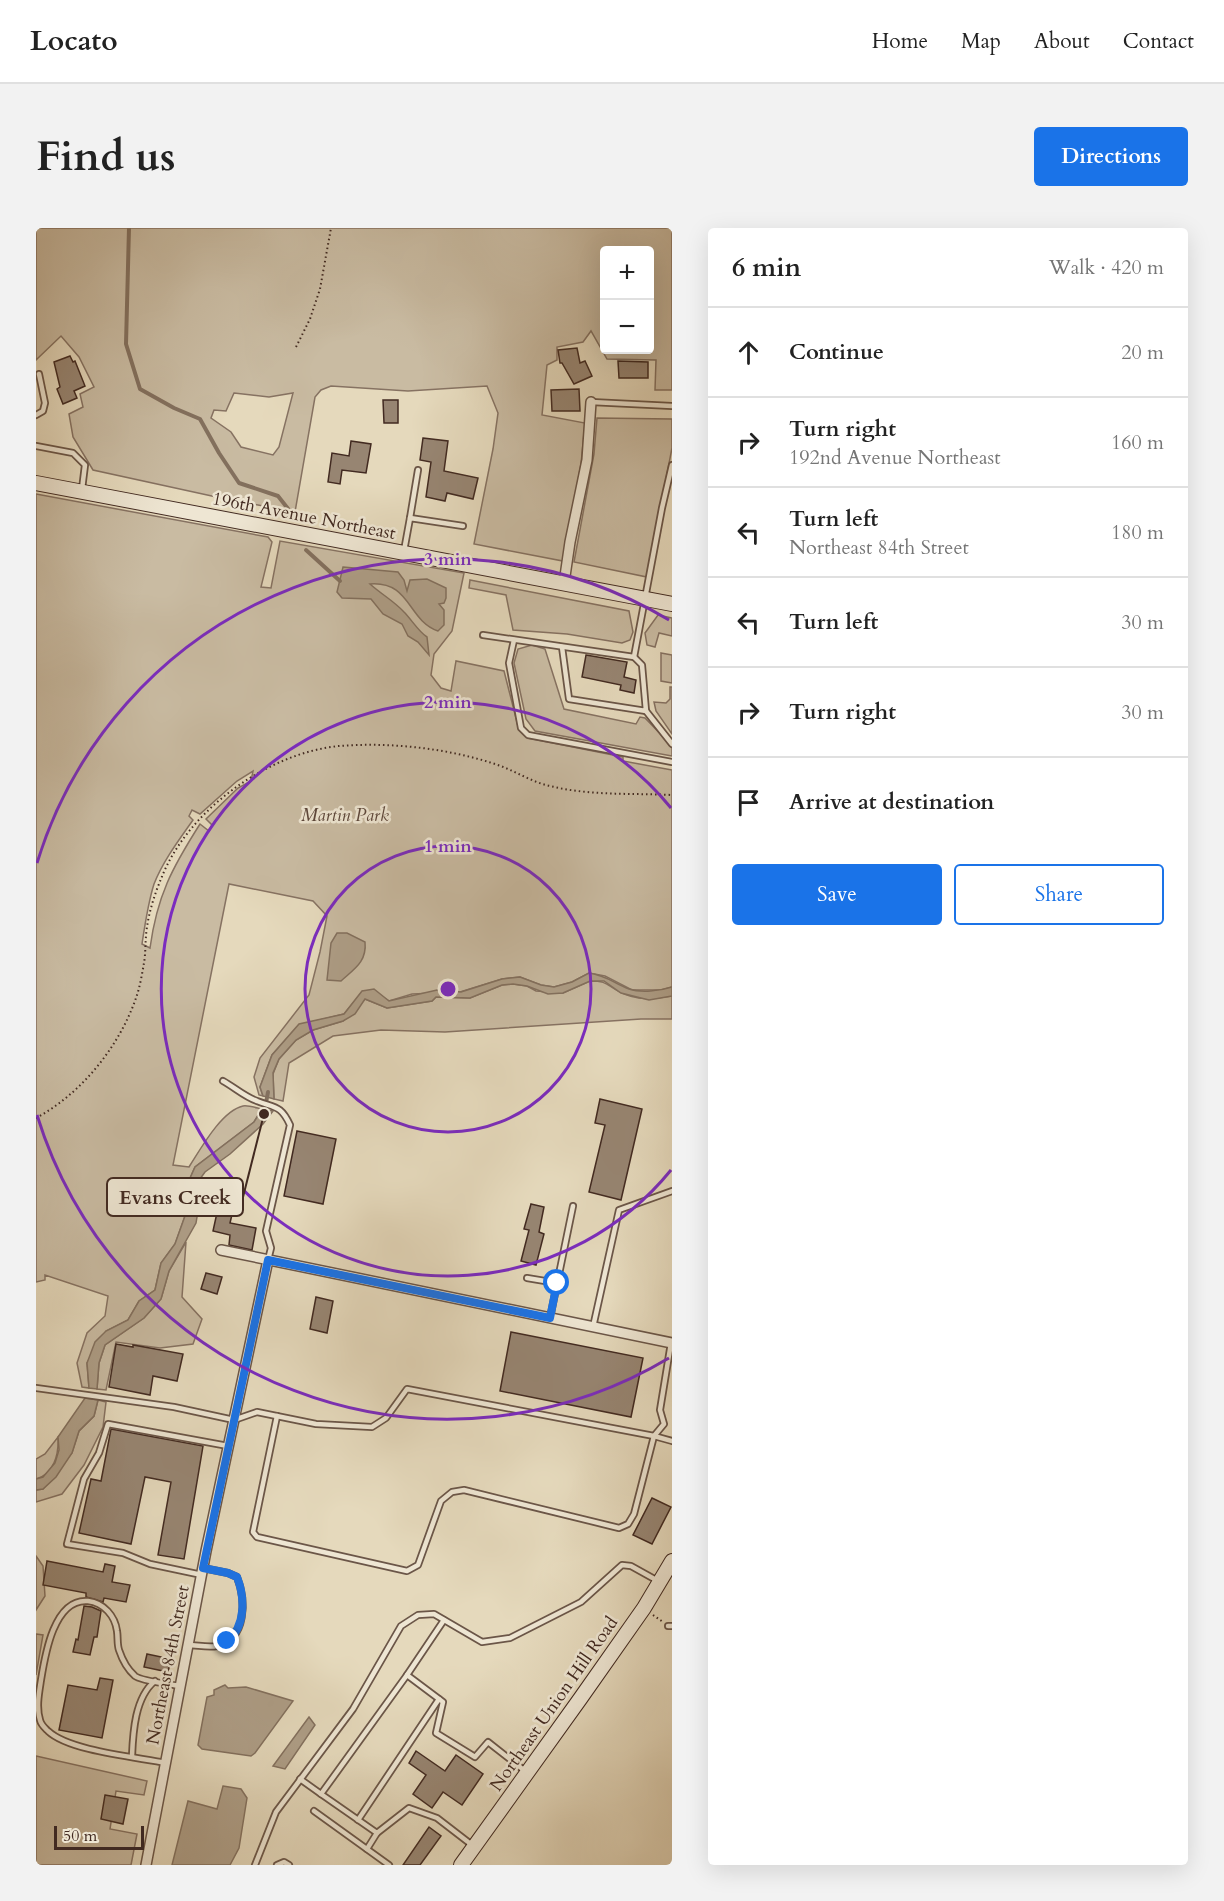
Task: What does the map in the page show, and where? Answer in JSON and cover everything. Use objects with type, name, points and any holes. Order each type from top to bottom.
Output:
[{"type":"street","points":[[564,584],[587,460],[591,402]]},
{"type":"street","name":"196th Avenue Northeast","points":[[36,483],[672,604]]},
{"type":"street","points":[[221,1250],[672,1343]]},
{"type":"street","name":"Northeast 84th Street","points":[[146,1865],[202,1571],[268,1260]]},
{"type":"street","name":"Northeast Union Hill Road","points":[[461,1865],[644,1608],[672,1561]]},
{"type":"lane","points":[[36,415],[43,411],[45,403],[39,374]]},
{"type":"lane","points":[[591,402],[672,406]]},
{"type":"lane","points":[[36,446],[73,453],[85,465],[82,492]]},
{"type":"lane","points":[[634,657],[672,465]]},
{"type":"lane","points":[[404,553],[418,470]]},
{"type":"lane","points":[[410,518],[463,526]]},
{"type":"lane","points":[[483,635],[634,657],[642,665],[646,711],[672,744]]},
{"type":"lane","points":[[514,640],[509,663],[521,728],[528,735],[672,762]]},
{"type":"lane","points":[[562,647],[570,699],[646,711]]},
{"type":"lane","points":[[223,1081],[256,1101],[275,1105],[285,1115],[290,1125],[266,1231],[270,1248],[268,1260]]},
{"type":"lane","points":[[593,1327],[619,1210],[672,1191]]},
{"type":"lane","points":[[550,1318],[573,1206]]},
{"type":"lane","points":[[527,1278],[557,1283]]},
{"type":"lane","points":[[277,1416],[253,1532],[257,1537],[407,1571],[418,1565],[441,1501],[452,1492],[464,1490],[619,1528],[628,1524],[634,1514],[654,1436],[664,1424],[660,1410],[672,1343]]},
{"type":"lane","points":[[36,1389],[174,1407],[234,1420],[257,1412],[316,1424],[372,1427],[386,1418],[407,1389],[672,1441]]},
{"type":"lane","points":[[188,1645],[216,1646],[237,1634],[242,1610],[242,1589],[237,1577],[228,1573],[150,1564],[123,1553],[67,1544],[84,1479],[99,1453],[108,1424],[228,1446]]},
{"type":"lane","points":[[255,1865],[276,1812],[353,1709],[401,1626],[418,1615],[434,1614],[482,1642],[510,1638],[581,1602],[622,1564],[631,1566],[660,1582]]},
{"type":"lane","points":[[166,1763],[84,1747],[62,1741],[47,1731],[40,1723],[38,1703],[46,1647],[51,1632],[65,1611],[76,1602],[100,1604],[109,1611],[117,1629],[118,1647],[123,1662],[137,1678],[180,1687]]},
{"type":"lane","points":[[321,1794],[444,1620]]},
{"type":"lane","points":[[406,1675],[444,1702],[436,1733],[475,1757],[488,1742],[527,1773]]},
{"type":"lane","points":[[132,1756],[132,1743],[140,1704],[146,1689],[155,1681]]},
{"type":"lane","points":[[358,1820],[439,1699]]},
{"type":"lane","points":[[300,1779],[377,1833]]},
{"type":"lane","points":[[367,1849],[377,1833],[409,1808],[437,1818],[474,1847]]},
{"type":"lane","points":[[314,1811],[389,1865]]},
{"type":"lane","points":[[277,1865],[284,1862],[289,1865]]},
{"type":"path","points":[[296,347],[310,319],[320,289],[331,228]]},
{"type":"path","points":[[36,1118],[74,1092],[117,1039],[136,998],[144,961],[147,924],[161,878],[177,849],[198,821],[227,794],[256,774],[310,751],[373,745],[454,752],[497,765],[547,785],[586,793],[672,795]]},
{"type":"path","points":[[644,1608],[670,1626]]},
{"type":"green space","points":[[36,228],[672,228],[672,390],[655,390],[656,360],[607,359],[604,354],[654,354],[654,246],[600,246],[600,347],[591,331],[583,342],[557,347],[557,360],[547,365],[542,415],[585,423],[581,464],[563,561],[474,544],[498,413],[487,386],[408,391],[331,386],[321,390],[315,397],[295,512],[93,470],[73,437],[69,414],[83,407],[80,394],[94,387],[79,357],[61,336],[36,360]],"holes":[[[234,393],[269,397],[293,393],[279,447],[273,455],[241,447],[231,432],[211,418],[214,410],[226,411]]]},
{"type":"green space","points":[[597,418],[672,419],[672,448],[647,577],[574,562],[594,454]]},
{"type":"green space","name":"Martin Park","points":[[36,494],[268,537],[272,542],[261,587],[271,588],[280,541],[464,573],[452,631],[434,654],[431,675],[441,688],[451,691],[456,661],[504,671],[519,730],[528,738],[623,757],[623,761],[672,770],[672,987],[661,990],[632,990],[605,976],[589,973],[572,982],[554,987],[520,977],[502,979],[460,992],[412,994],[389,1001],[363,991],[344,1014],[299,1025],[272,1055],[260,1087],[263,1096],[259,1095],[254,1077],[260,1058],[309,995],[327,916],[313,901],[229,884],[173,1165],[189,1167],[219,1123],[235,1109],[250,1106],[262,1109],[254,1122],[195,1167],[182,1196],[185,1216],[175,1244],[161,1263],[155,1290],[139,1301],[128,1320],[106,1331],[87,1363],[89,1388],[82,1387],[77,1363],[87,1333],[105,1316],[108,1296],[45,1275],[45,1280],[36,1282]],"holes":[[[253,771],[251,781],[238,788],[206,819],[212,825],[209,831],[200,824],[167,883],[157,913],[150,948],[142,944],[154,884],[167,859],[193,820],[189,816],[192,810],[200,814],[237,781]]]},
{"type":"green space","points":[[470,580],[629,611],[633,632],[630,640],[622,643],[567,634],[513,630],[506,595],[469,588]]},
{"type":"green space","points":[[658,615],[672,618],[672,636],[659,633],[655,647],[647,645],[645,633]]},
{"type":"green space","points":[[532,645],[545,649],[564,709],[636,724],[640,717],[645,718],[672,746],[672,756],[535,731],[526,719],[514,663],[518,649]]},
{"type":"green space","points":[[661,653],[672,655],[672,683],[661,681]]},
{"type":"green space","points":[[670,687],[672,687],[672,734],[656,711],[654,702],[666,703],[670,699]]},
{"type":"green space","points":[[590,981],[604,983],[633,997],[672,996],[672,1019],[445,1032],[381,1030],[333,1036],[289,1063],[283,1101],[274,1099],[273,1074],[279,1059],[296,1040],[313,1030],[343,1021],[365,999],[387,1008],[432,1001],[436,997],[470,998],[502,985],[513,984],[527,986],[536,991],[563,993]]},
{"type":"green space","points":[[186,1242],[182,1297],[202,1319],[193,1344],[160,1348],[116,1342],[106,1390],[97,1389],[99,1363],[105,1345],[144,1318],[161,1299],[169,1271]]},
{"type":"green space","points":[[98,1400],[106,1402],[103,1427],[84,1465],[62,1494],[36,1502],[36,1490],[43,1489],[72,1453],[79,1431],[94,1416]]},
{"type":"green space","points":[[58,1437],[58,1450],[51,1468],[36,1479],[36,1459],[45,1454]]},
{"type":"green space","points":[[36,1556],[43,1566],[45,1596],[36,1610]]},
{"type":"green space","points":[[36,1634],[43,1635],[36,1675]]},
{"type":"green space","points":[[36,1756],[147,1781],[144,1795],[116,1791],[110,1829],[137,1834],[131,1865],[36,1865]]},
{"type":"shaded area","points":[[343,567],[398,572],[404,580],[407,591],[410,580],[427,579],[446,588],[444,603],[439,604],[444,610],[444,625],[438,631],[420,619],[394,589],[370,584],[400,608],[427,637],[429,655],[418,642],[408,636],[402,624],[383,614],[371,599],[342,598],[337,592]]},
{"type":"shaded area","points":[[337,933],[347,933],[365,942],[362,960],[341,981],[327,980],[331,943]]},
{"type":"shaded area","points":[[589,973],[639,991],[672,987],[672,996],[649,1000],[621,993],[604,981],[590,981],[563,993],[548,994],[527,986],[513,984],[502,985],[470,998],[436,997],[432,1001],[387,1008],[365,999],[355,1014],[343,1021],[313,1030],[296,1040],[279,1059],[273,1073],[274,1099],[263,1096],[260,1087],[272,1055],[299,1024],[344,1014],[362,991],[374,989],[389,1001],[437,990],[461,992],[502,979],[520,977],[554,987],[572,982]]},
{"type":"shaded area","points":[[262,1109],[273,1111],[263,1124],[230,1154],[205,1172],[197,1183],[196,1223],[169,1271],[161,1299],[144,1318],[105,1345],[99,1363],[97,1389],[89,1388],[87,1363],[95,1342],[106,1331],[128,1320],[139,1301],[155,1290],[161,1263],[175,1244],[185,1216],[182,1196],[195,1167],[254,1122]]},
{"type":"shaded area","points":[[85,1398],[98,1400],[94,1416],[79,1431],[72,1453],[56,1477],[43,1489],[36,1490],[36,1479],[43,1477],[55,1463],[59,1450],[58,1437]]},
{"type":"shaded area","points":[[225,1685],[228,1688],[246,1687],[293,1701],[251,1756],[202,1749],[198,1745],[207,1697],[214,1695],[214,1690]]},
{"type":"shaded area","points":[[309,1717],[315,1725],[285,1769],[273,1766]]},
{"type":"shaded area","points":[[223,1786],[241,1789],[247,1798],[239,1848],[230,1865],[172,1865],[188,1801],[217,1809]]},
{"type":"building","points":[[577,348],[580,363],[585,361],[592,376],[574,384],[560,363],[558,350]]},
{"type":"building","points":[[70,356],[73,362],[75,361],[85,386],[74,391],[77,398],[63,404],[57,389],[60,387],[54,362]]},
{"type":"building","points":[[618,361],[648,362],[648,378],[619,378]]},
{"type":"building","points":[[579,389],[580,411],[552,411],[551,390]]},
{"type":"building","points":[[383,400],[398,400],[398,423],[384,423]]},
{"type":"building","points":[[423,438],[448,441],[444,471],[478,478],[473,499],[447,493],[445,501],[426,497],[431,462],[420,460]]},
{"type":"building","points":[[351,441],[371,444],[366,473],[342,470],[340,484],[328,482],[332,453],[349,456]]},
{"type":"building","points":[[586,655],[627,662],[624,677],[636,680],[634,693],[620,690],[621,685],[582,677]]},
{"type":"building","points":[[600,1099],[642,1109],[621,1200],[589,1192],[605,1125],[595,1123]]},
{"type":"building","points":[[297,1131],[336,1139],[323,1204],[284,1196]]},
{"type":"building","points":[[220,1199],[235,1202],[230,1223],[256,1228],[252,1250],[229,1245],[230,1235],[213,1231]]},
{"type":"building","points":[[531,1204],[544,1207],[539,1232],[544,1234],[536,1265],[521,1261],[529,1230],[524,1229]]},
{"type":"building","points":[[206,1273],[222,1277],[217,1294],[201,1289]]},
{"type":"building","points":[[316,1297],[333,1301],[327,1333],[310,1329]]},
{"type":"building","points":[[511,1332],[643,1358],[631,1417],[500,1391]]},
{"type":"building","points":[[116,1344],[183,1354],[177,1381],[153,1376],[150,1395],[109,1387]]},
{"type":"building","points":[[111,1429],[203,1446],[184,1559],[158,1555],[171,1482],[145,1477],[131,1544],[79,1533],[91,1479],[101,1481]]},
{"type":"building","points":[[652,1498],[671,1507],[652,1544],[633,1535]]},
{"type":"building","points":[[47,1561],[103,1572],[105,1564],[115,1566],[112,1582],[130,1585],[126,1602],[104,1598],[103,1602],[86,1597],[86,1593],[43,1585]]},
{"type":"building","points":[[84,1606],[101,1611],[97,1637],[94,1637],[90,1655],[73,1652],[76,1639],[78,1640]]},
{"type":"building","points":[[147,1654],[171,1659],[168,1672],[144,1667]]},
{"type":"building","points":[[100,1678],[113,1680],[102,1738],[59,1730],[68,1685],[97,1690]]},
{"type":"building","points":[[416,1751],[445,1771],[456,1755],[483,1774],[462,1805],[443,1792],[432,1808],[413,1794],[426,1775],[409,1763]]},
{"type":"building","points":[[105,1795],[128,1799],[123,1824],[101,1819]]},
{"type":"building","points":[[429,1827],[441,1836],[420,1865],[403,1865]]},
{"type":"waterway","points":[[129,228],[126,344],[140,389],[200,419],[239,483],[278,496],[289,510]]},
{"type":"waterway","points":[[306,550],[340,581]]},
{"type":"waterway","points":[[264,1114],[268,1092]]},
{"type":"place","name":"Evans Creek","points":[[264,1114]]},
{"type":"route","points":[[227,1641],[237,1634],[242,1610],[242,1589],[237,1577],[203,1568],[268,1260],[550,1318],[557,1283]]}]
